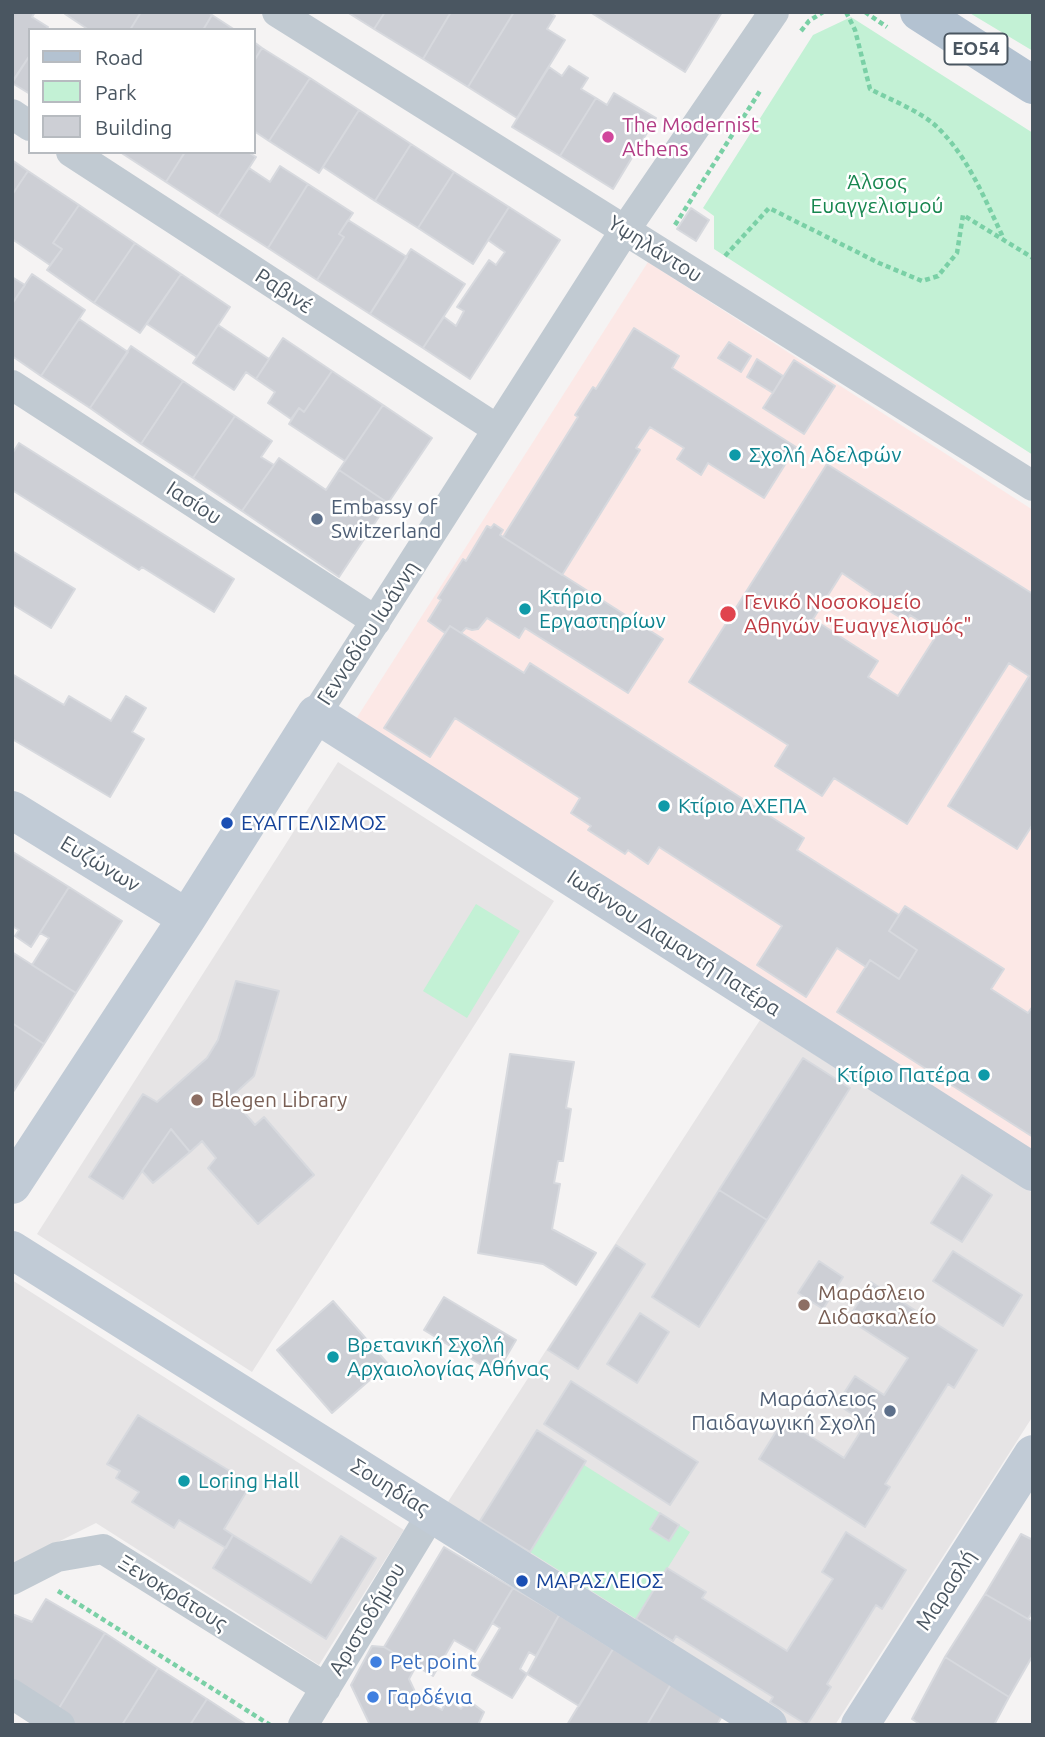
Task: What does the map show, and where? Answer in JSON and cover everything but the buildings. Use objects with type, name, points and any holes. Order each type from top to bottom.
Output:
[{"type":"main road","name":"ΕΟ54","points":[[919,12],[1033,86]]},
{"type":"street","name":"Υψηλάντου","points":[[277,12],[1033,486]]},
{"type":"street","name":"Γενναδίου Ιωάννη","points":[[12,1185],[187,918],[625,230],[774,12]]},
{"type":"street","points":[[12,114],[28,125]]},
{"type":"street","name":"Ραβινέ","points":[[74,154],[497,429]]},
{"type":"street","name":"Ιασίου","points":[[12,385],[376,621]]},
{"type":"street","name":"Ιωάννου Διαμαντή Πατέρα","points":[[316,714],[1033,1172]]},
{"type":"street","name":"Ευζώνων","points":[[12,810],[187,918]]},
{"type":"street","name":"Σουηδίας","points":[[12,1250],[768,1725]]},
{"type":"street","name":"Μαρασλή","points":[[860,1725],[1028,1472]]},
{"type":"street","name":"Αριστοδήμου","points":[[303,1725],[432,1513]]},
{"type":"street","name":"Ξενοκράτους","points":[[12,1580],[57,1558],[103,1549],[326,1688]]},
{"type":"path","points":[[795,38],[809,21],[823,12]]},
{"type":"path","points":[[846,12],[855,30],[870,89],[934,124],[951,142],[970,168],[1004,239]]},
{"type":"path","points":[[674,233],[675,226],[767,80]]},
{"type":"path","points":[[724,256],[769,208],[879,263],[922,281],[938,276],[957,253],[963,215],[1033,258]]},
{"type":"path","points":[[717,251],[736,263]]},
{"type":"path","points":[[57,1558],[58,1590],[270,1725]]},
{"type":"shaded area","name":"Γενικό Νοσοκομείο Αθηνών \"Ευαγγελισμός\"","points":[[648,262],[1033,510],[1033,1153],[356,719]]},
{"type":"shaded area","points":[[338,762],[554,901],[252,1372],[37,1234]]},
{"type":"shaded area","name":"Μαράσλειο Διδασκαλείο","points":[[760,1020],[1033,1193],[1033,1416],[835,1725],[787,1725],[444,1508]]},
{"type":"shaded area","points":[[12,1280],[404,1530],[319,1665],[96,1523],[12,1565]]},
{"type":"green space","points":[[968,12],[1033,12],[1033,51]]},
{"type":"green space","name":"Άλσος Ευαγγελισμού","points":[[851,17],[1033,133],[1033,455],[714,249],[714,216],[703,208],[813,35]]},
{"type":"green space","points":[[476,904],[520,931],[467,1018],[423,991]]},
{"type":"green space","points":[[584,1465],[660,1513],[651,1529],[669,1541],[679,1525],[690,1532],[636,1619],[530,1552]]},
{"type":"place","name":"The Modernist Athens","points":[[608,137]]},
{"type":"place","name":"Σχολή Αδελφών","points":[[735,455]]},
{"type":"place","name":"Embassy of Switzerland","points":[[317,519]]},
{"type":"place","name":"Κτήριο Εργαστηρίων","points":[[525,609]]},
{"type":"place","name":"Γενικό Νοσοκομείο Αθηνών \"Ευαγγελισμός\"","points":[[728,614]]},
{"type":"place","name":"Κτίριο ΑΧΕΠΑ","points":[[664,806]]},
{"type":"place","name":"ΕΥΑΓΓΕΛΙΣΜΟΣ","points":[[227,823]]},
{"type":"place","name":"Κτίριο Πατέρα","points":[[984,1075]]},
{"type":"place","name":"Blegen Library","points":[[197,1100]]},
{"type":"place","name":"Μαράσλειο Διδασκαλείο","points":[[804,1305]]},
{"type":"place","name":"Βρετανική Σχολή Αρχαιολογίας Αθήνας","points":[[333,1357]]},
{"type":"place","name":"Μαράσλειος Παιδαγωγική Σχολή","points":[[890,1411]]},
{"type":"place","name":"Loring Hall","points":[[184,1481]]},
{"type":"place","name":"ΜΑΡΑΣΛΕΙΟΣ","points":[[522,1581]]},
{"type":"place","name":"Pet point","points":[[376,1662]]},
{"type":"place","name":"Γαρδένια","points":[[373,1697]]}]
